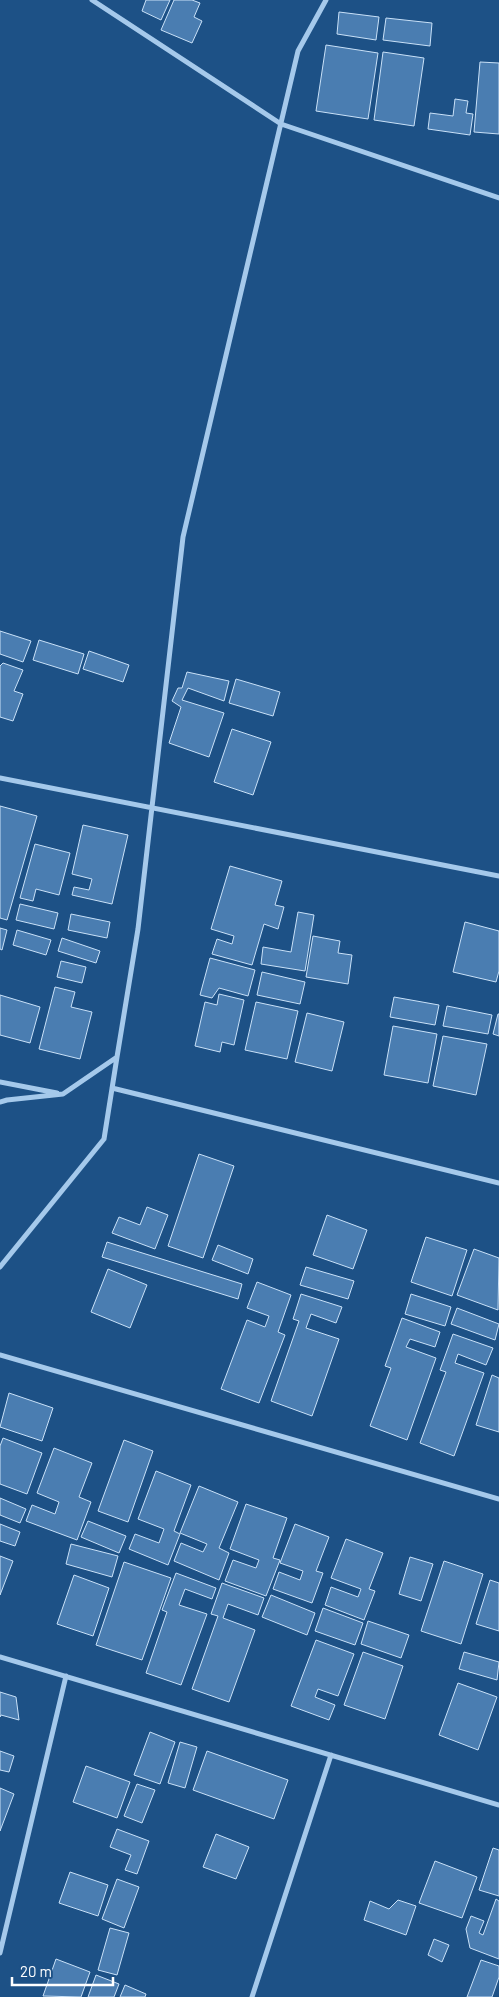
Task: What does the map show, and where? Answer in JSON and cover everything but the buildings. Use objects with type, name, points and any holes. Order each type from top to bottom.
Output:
[{"type":"street","points":[[92,0],[281,124],[499,198]]},
{"type":"street","points":[[0,1267],[104,1139],[138,929],[183,538],[298,51],[326,0]]},
{"type":"street","points":[[0,778],[499,876]]},
{"type":"street","points":[[0,1102],[63,1094],[117,1057]]},
{"type":"street","points":[[0,1082],[63,1094]]},
{"type":"street","points":[[112,1088],[499,1183]]},
{"type":"street","points":[[0,1355],[499,1499]]},
{"type":"street","points":[[0,1657],[499,1805]]},
{"type":"street","points":[[0,1953],[66,1676]]},
{"type":"street","points":[[252,1997],[331,1755]]}]
